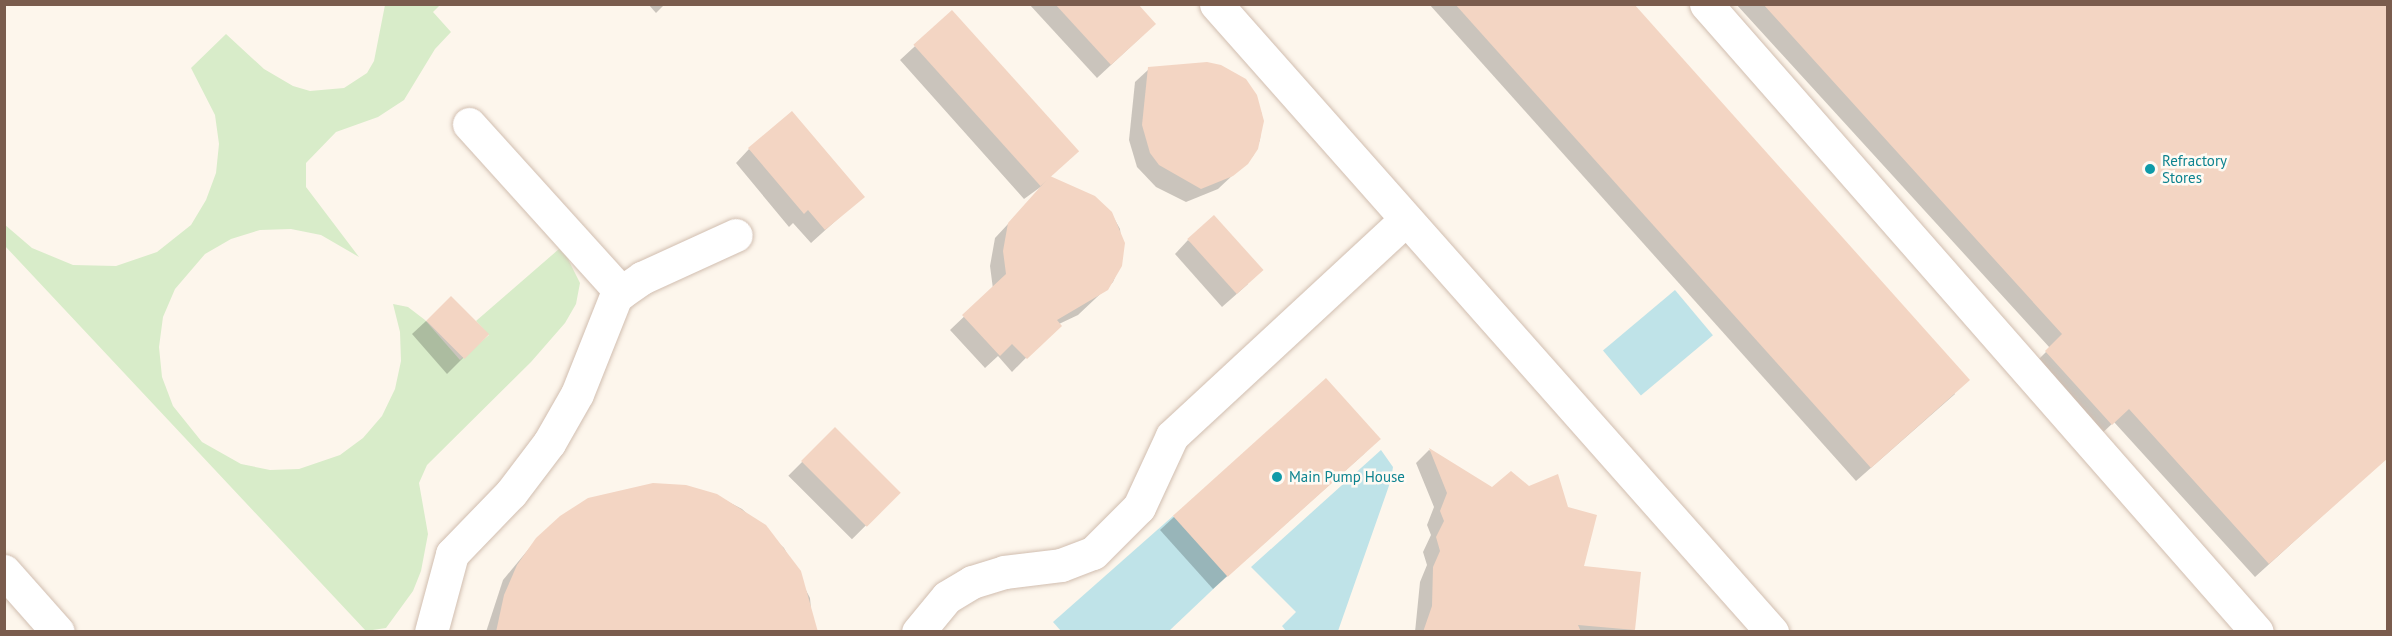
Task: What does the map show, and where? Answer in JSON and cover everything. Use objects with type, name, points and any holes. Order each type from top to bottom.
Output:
[{"type":"lane","points":[[1216,4],[1772,632]]},
{"type":"lane","points":[[1706,4],[2257,632]]},
{"type":"lane","points":[[469,124],[621,292]]},
{"type":"lane","points":[[918,632],[947,597],[972,582],[1004,572],[1061,565],[1084,558],[1099,549],[1138,507],[1172,436],[1405,220]]},
{"type":"lane","points":[[430,632],[452,554],[511,493],[549,443],[577,393],[610,305],[621,292],[642,278],[736,235]]},
{"type":"lane","points":[[4,570],[58,632]]},
{"type":"green space","points":[[385,5],[440,5],[433,12],[451,32],[435,49],[404,100],[378,117],[336,132],[306,163],[306,187],[359,257],[321,235],[291,229],[260,230],[231,239],[205,254],[175,289],[163,317],[159,347],[162,377],[173,406],[202,442],[241,464],[270,470],[299,469],[340,455],[363,438],[382,416],[395,389],[401,361],[400,332],[393,304],[408,307],[425,320],[460,360],[489,335],[476,321],[559,249],[567,257],[580,283],[576,304],[565,323],[531,362],[427,465],[419,483],[428,534],[421,571],[413,591],[386,628],[366,631],[5,246],[4,224],[32,248],[73,265],[116,266],[157,252],[191,225],[206,200],[216,173],[219,144],[215,115],[191,68],[226,34],[264,69],[293,86],[310,91],[344,88],[367,73],[374,61]]},
{"type":"water","points":[[1675,290],[1713,335],[1641,396],[1603,350]]},
{"type":"water","points":[[1381,450],[1393,467],[1391,480],[1338,631],[1286,631],[1282,626],[1296,612],[1251,567]]},
{"type":"water","points":[[1173,516],[1227,576],[1169,631],[1061,631],[1053,622]]},
{"type":"building","points":[[1055,4],[1138,4],[1156,24],[1111,65]]},
{"type":"building","points":[[1455,4],[1634,4],[1970,380],[1871,468]]},
{"type":"building","name":"Refractory Stores","points":[[1763,4],[2388,4],[2388,458],[2269,564],[2129,409],[2112,425],[2045,351],[2062,334]]},
{"type":"building","points":[[952,10],[1079,151],[1040,186],[913,45]]},
{"type":"building","points":[[1207,62],[1221,65],[1246,79],[1257,95],[1264,121],[1258,149],[1248,164],[1233,176],[1201,189],[1159,165],[1150,153],[1142,125],[1148,67]]},
{"type":"building","points":[[792,111],[865,197],[825,230],[808,210],[804,214],[748,148]]},
{"type":"building","points":[[1050,176],[1095,196],[1112,212],[1125,243],[1122,266],[1108,290],[1057,320],[1062,326],[1027,359],[1012,344],[1000,356],[962,315],[1006,274],[1003,251],[1008,223]]},
{"type":"building","points":[[1214,215],[1264,270],[1237,294],[1187,239]]},
{"type":"building","points":[[451,296],[489,334],[464,359],[426,321]]},
{"type":"building","name":"Main Pump House","points":[[1326,378],[1381,439],[1228,577],[1173,516]]},
{"type":"building","points":[[835,427],[901,493],[867,527],[801,461]]},
{"type":"building","points":[[1429,448],[1492,487],[1511,471],[1529,486],[1558,474],[1568,507],[1597,515],[1584,566],[1641,572],[1635,630],[1578,625],[1581,632],[1423,632],[1432,606],[1433,567],[1440,551],[1436,537],[1444,521],[1440,511],[1447,493]]},
{"type":"building","points":[[653,483],[686,485],[717,494],[766,525],[801,571],[818,632],[496,632],[504,595],[517,565],[536,538],[560,516],[588,498]]},
{"type":"place","name":"Refractory Stores","points":[[2150,169]]},
{"type":"place","name":"Main Pump House","points":[[1277,477]]}]
